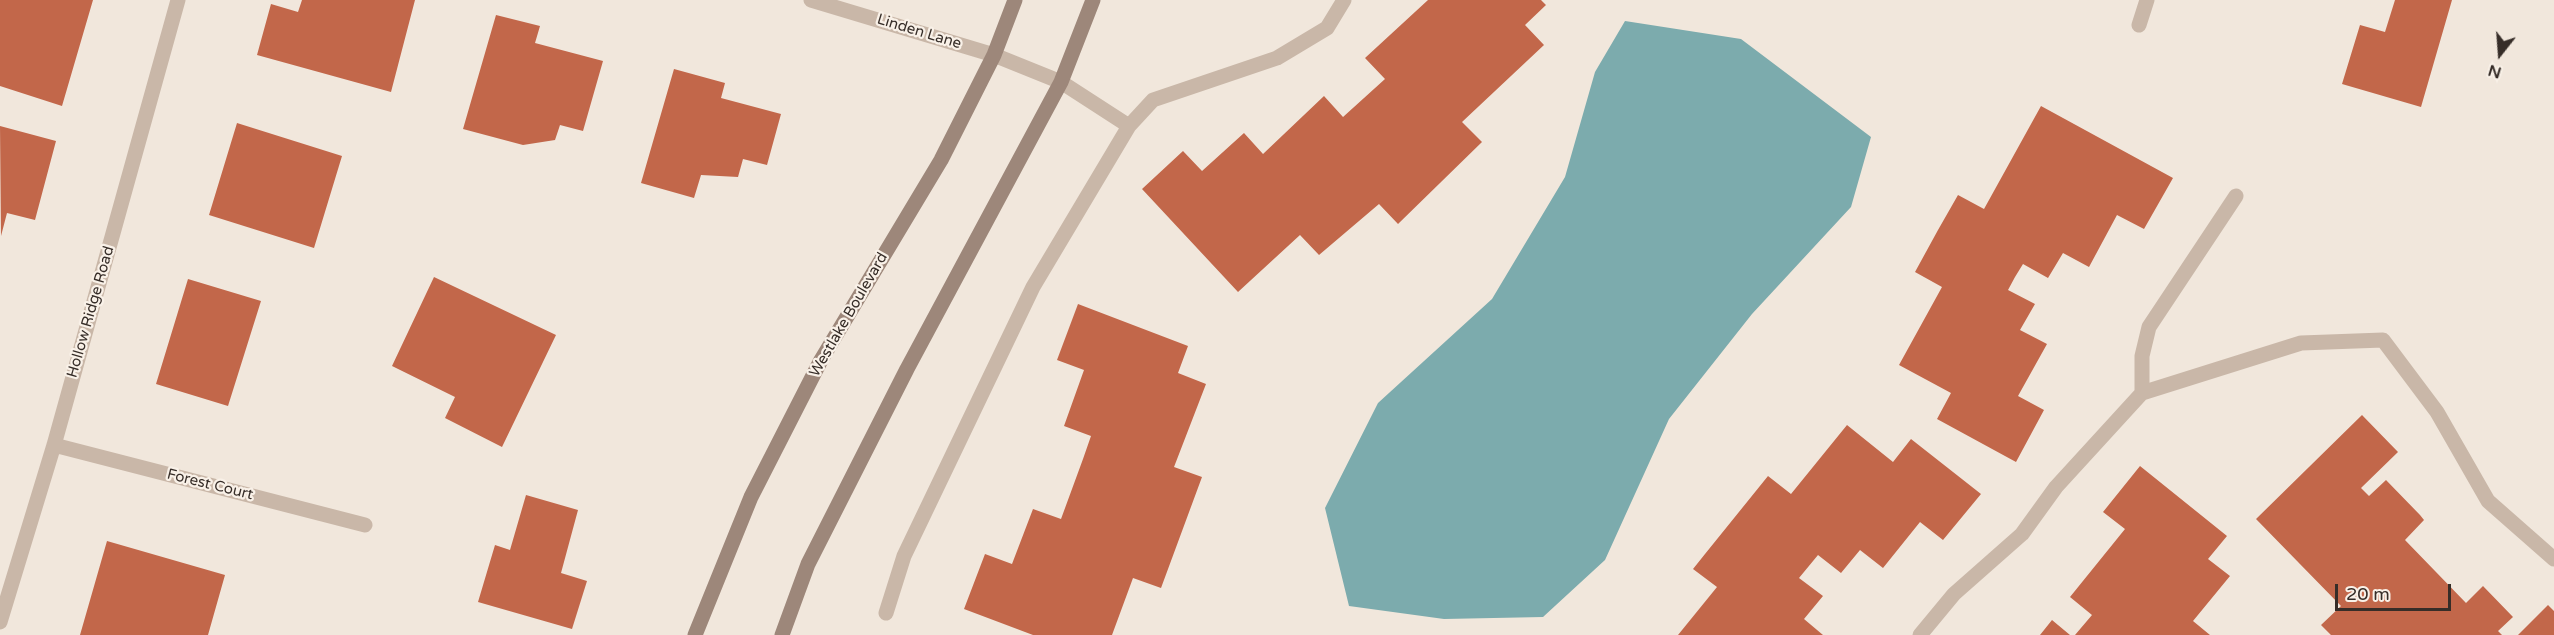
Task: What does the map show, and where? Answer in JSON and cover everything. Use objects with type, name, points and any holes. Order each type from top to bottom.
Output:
[{"type":"street","name":"Hollow Ridge Road","points":[[0,622],[54,445],[178,0]]},
{"type":"street","name":"Linden Lane","points":[[811,0],[994,55],[1060,82],[1129,126]]},
{"type":"street","name":"Westlake Boulevard","points":[[695,635],[751,497],[821,360],[941,160],[994,55],[1015,0]]},
{"type":"street","points":[[782,635],[808,564],[854,472],[1060,82],[1093,0]]},
{"type":"street","points":[[886,613],[904,555],[1033,287],[1129,126],[1153,100],[1277,58],[1327,28],[1344,0]]},
{"type":"street","points":[[2139,25],[2147,0]]},
{"type":"street","points":[[2142,393],[2142,356],[2150,327],[2236,196]]},
{"type":"street","points":[[1920,635],[1954,594],[2022,534],[2056,487],[2142,393],[2301,343],[2383,340],[2437,412],[2488,501],[2554,559]]},
{"type":"street","name":"Forest Court","points":[[54,445],[365,525]]},
{"type":"water","points":[[1625,21],[1741,39],[1871,137],[1851,207],[1752,314],[1669,419],[1605,560],[1543,617],[1444,619],[1349,606],[1325,508],[1378,403],[1492,299],[1565,177],[1595,72]]},
{"type":"building","points":[[0,0],[93,0],[62,106],[0,86]]},
{"type":"building","points":[[302,0],[415,0],[391,92],[257,55],[271,4],[298,12]]},
{"type":"building","points":[[1428,0],[1541,0],[1546,5],[1525,25],[1544,45],[1462,122],[1482,142],[1398,224],[1379,204],[1319,255],[1300,235],[1238,292],[1142,189],[1183,151],[1202,171],[1244,133],[1263,154],[1324,96],[1343,117],[1385,79],[1365,58]]},
{"type":"building","points":[[2395,0],[2452,0],[2421,107],[2342,84],[2360,25],[2385,32]]},
{"type":"building","points":[[496,15],[540,26],[535,43],[603,61],[583,131],[560,125],[555,140],[523,145],[463,129]]},
{"type":"building","points":[[674,69],[725,83],[721,98],[781,114],[767,165],[743,159],[738,177],[701,175],[694,198],[641,183]]},
{"type":"building","points":[[2041,106],[2173,178],[2144,229],[2117,215],[2089,267],[2063,253],[2048,278],[2023,264],[2015,277],[2008,290],[2035,304],[2020,330],[2047,344],[2018,396],[2044,410],[2016,462],[1937,419],[1951,393],[1899,365],[1942,287],[1915,272],[1938,230],[1958,195],[1984,209]]},
{"type":"building","points":[[237,123],[342,156],[314,248],[209,215]]},
{"type":"building","points":[[0,126],[56,141],[35,220],[7,213],[1,236]]},
{"type":"building","points":[[434,277],[556,335],[502,447],[445,418],[455,397],[392,366]]},
{"type":"building","points":[[188,279],[261,301],[228,406],[156,384]]},
{"type":"building","points":[[1078,304],[1188,346],[1178,373],[1206,384],[1174,467],[1202,477],[1161,588],[1133,578],[1112,635],[1033,635],[964,609],[985,554],[1012,564],[1033,509],[1061,519],[1091,436],[1064,426],[1084,370],[1057,360]]},
{"type":"building","points":[[2362,415],[2398,452],[2361,488],[2369,496],[2386,480],[2420,515],[2424,520],[2405,540],[2466,603],[2483,586],[2513,617],[2498,631],[2502,635],[2331,635],[2321,625],[2341,606],[2256,519]]},
{"type":"building","points":[[1847,425],[1893,462],[1911,439],[1981,494],[1943,540],[1920,522],[1883,568],[1860,550],[1841,573],[1818,555],[1799,578],[1823,596],[1804,619],[1823,635],[1678,635],[1717,587],[1693,569],[1705,554],[1768,476],[1791,494]]},
{"type":"building","points":[[2140,466],[2227,536],[2208,559],[2230,576],[2193,621],[2210,635],[2075,635],[2092,615],[2070,597],[2125,529],[2103,512]]},
{"type":"building","points":[[526,495],[578,510],[561,573],[587,581],[572,629],[478,602],[495,545],[510,550]]},
{"type":"building","points":[[107,541],[225,575],[208,635],[80,635]]},
{"type":"building","points":[[2548,605],[2554,611],[2554,635],[2518,635]]},
{"type":"building","points":[[2052,620],[2070,635],[2040,635]]}]
